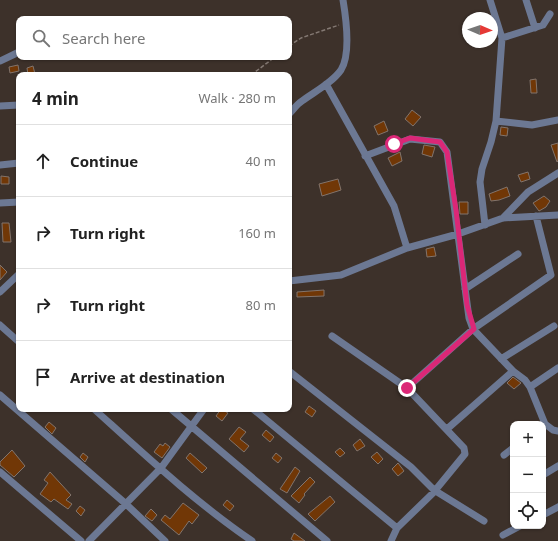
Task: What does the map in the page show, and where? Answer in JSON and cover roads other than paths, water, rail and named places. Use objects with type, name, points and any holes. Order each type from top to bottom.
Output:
[{"type":"street","points":[[292,111],[300,102],[326,84],[341,70],[346,54],[346,19],[343,0]]},
{"type":"street","points":[[485,225],[480,182],[482,169],[496,121],[502,38],[490,0]]},
{"type":"street","points":[[526,0],[535,28]]},
{"type":"street","points":[[502,38],[543,25],[550,14]]},
{"type":"street","points":[[0,61],[16,53]]},
{"type":"street","points":[[326,84],[394,206],[408,248]]},
{"type":"street","points":[[0,106],[16,105]]},
{"type":"street","points":[[496,121],[532,125],[558,120]]},
{"type":"street","points":[[365,156],[410,138],[440,142],[447,152],[469,318],[474,329],[501,359],[525,380],[530,387],[543,421]]},
{"type":"street","points":[[0,165],[16,163]]},
{"type":"street","points":[[503,218],[528,192],[558,173]]},
{"type":"street","points":[[0,203],[16,202]]},
{"type":"street","points":[[292,281],[341,276],[408,248],[458,234],[503,218],[558,215]]},
{"type":"street","points":[[407,388],[474,329],[551,275],[536,216]]},
{"type":"street","points":[[465,288],[518,254]]},
{"type":"street","points":[[0,292],[16,277]]},
{"type":"street","points":[[0,325],[16,339]]},
{"type":"street","points":[[501,359],[554,326]]},
{"type":"street","points":[[332,336],[407,388],[464,448],[465,454],[434,490],[397,528],[391,541]]},
{"type":"street","points":[[530,387],[558,368]]},
{"type":"street","points":[[447,429],[513,371]]},
{"type":"street","points":[[292,373],[411,467],[434,490],[484,522]]},
{"type":"street","points":[[0,394],[16,408]]},
{"type":"street","points":[[21,412],[126,504],[165,541]]},
{"type":"street","points":[[97,412],[226,523],[252,541]]},
{"type":"street","points":[[174,412],[327,541]]},
{"type":"street","points":[[89,541],[161,468],[192,428],[202,412]]},
{"type":"street","points":[[257,412],[397,528]]},
{"type":"street","points":[[546,426],[558,431]]},
{"type":"street","points":[[504,455],[510,450]]},
{"type":"street","points":[[546,473],[558,466]]},
{"type":"street","points":[[0,472],[81,541]]},
{"type":"street","points":[[546,513],[558,507]]},
{"type":"street","points":[[503,535],[514,529]]}]
